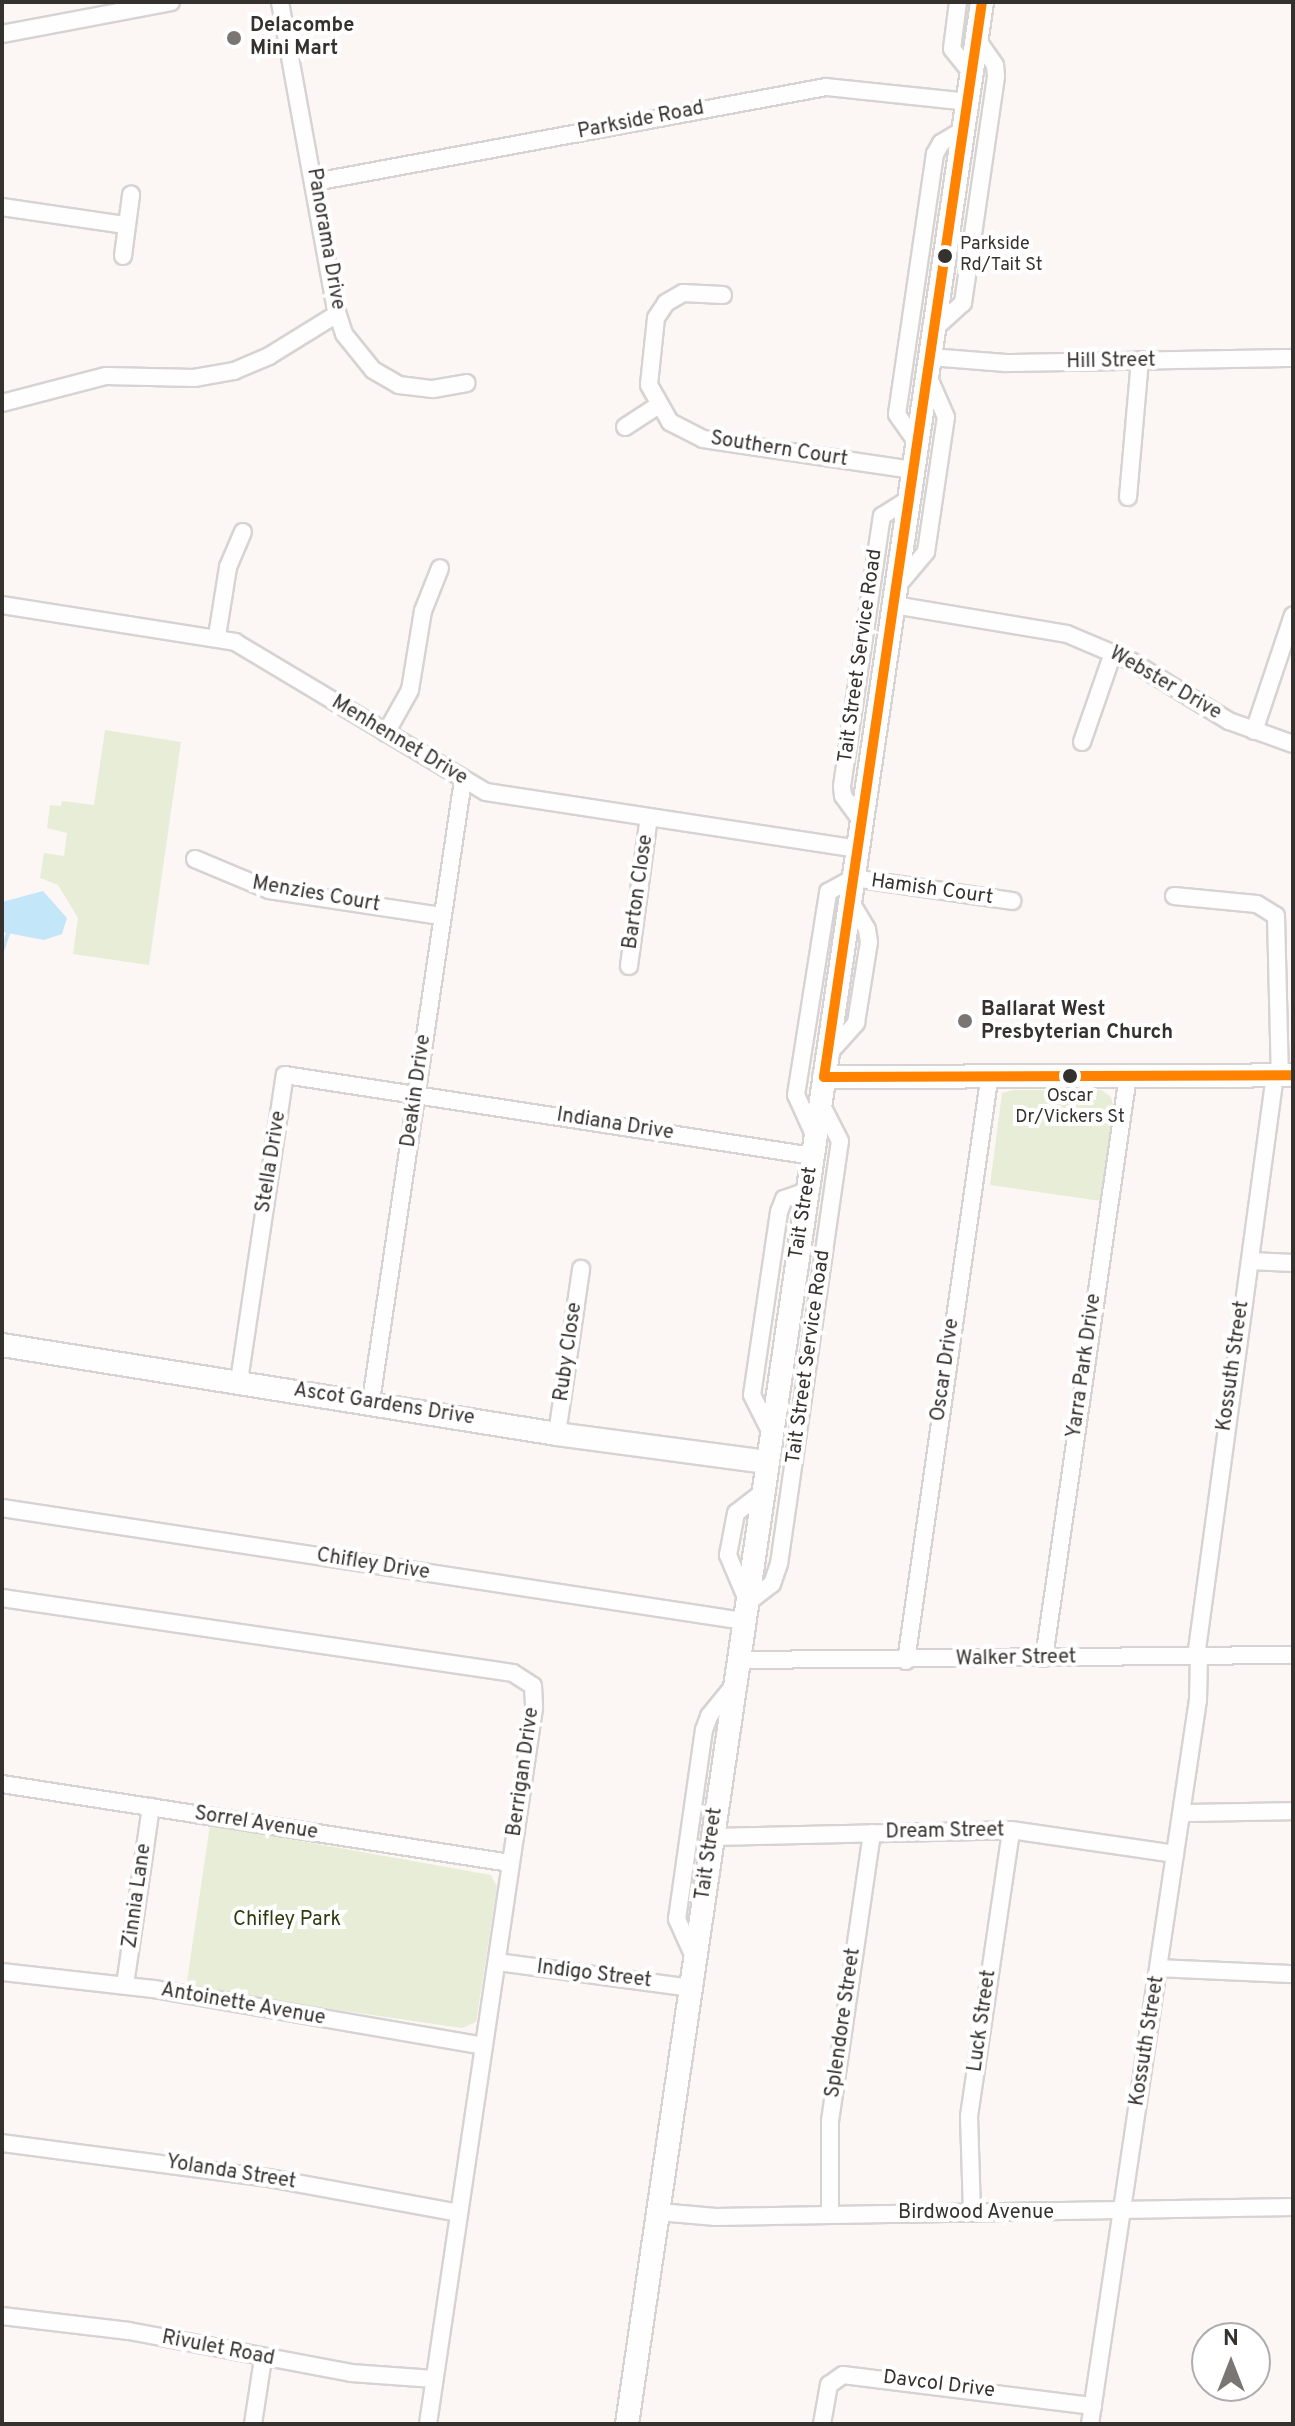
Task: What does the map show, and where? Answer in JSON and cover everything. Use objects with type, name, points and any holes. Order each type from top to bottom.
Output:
[{"type":"street","points":[[2,34],[171,2]]},
{"type":"street","name":"Panorama Drive","points":[[280,2],[337,314],[357,352],[387,380],[425,389],[466,383]]},
{"type":"street","points":[[958,2],[952,49],[972,74]]},
{"type":"street","name":"Tait Street","points":[[627,2424],[982,2]]},
{"type":"street","points":[[934,329],[963,303],[996,76],[976,38]]},
{"type":"street","name":"Parkside Road","points":[[315,182],[826,87],[968,102]]},
{"type":"street","points":[[917,443],[897,414],[936,152],[963,130]]},
{"type":"street","points":[[123,256],[131,195]]},
{"type":"street","points":[[2,207],[126,225]]},
{"type":"street","points":[[625,427],[657,406],[648,374],[659,313],[686,292],[723,295]]},
{"type":"street","points":[[2,403],[106,376],[194,378],[234,371],[261,361],[337,314]]},
{"type":"street","name":"Hill Street","points":[[929,366],[1293,358]]},
{"type":"street","points":[[1128,497],[1140,361]]},
{"type":"street","points":[[895,597],[926,554],[946,417],[929,366]]},
{"type":"street","name":"Southern Court","points":[[657,406],[680,428],[703,439],[913,470]]},
{"type":"street","name":"Tait Street Service Road","points":[[862,822],[842,786],[882,517],[909,499]]},
{"type":"street","points":[[217,636],[228,567],[243,532]]},
{"type":"street","points":[[386,733],[410,690],[423,611],[440,568]]},
{"type":"street","name":"Webster Drive","points":[[895,597],[1033,626],[1113,653],[1254,731],[1293,744]]},
{"type":"street","name":"Menhennet Drive","points":[[2,605],[217,636],[235,642],[486,792],[857,849]]},
{"type":"street","points":[[1254,731],[1293,615]]},
{"type":"street","points":[[1082,742],[1113,653]]},
{"type":"street","name":"Deakin Drive","points":[[371,1401],[463,780]]},
{"type":"street","name":"Barton Close","points":[[629,966],[649,817]]},
{"type":"street","name":"Menzies Court","points":[[195,859],[269,890],[441,916]]},
{"type":"street","points":[[814,1148],[797,1092],[825,897],[832,888],[853,878]]},
{"type":"street","name":"Hamish Court","points":[[853,878],[1012,901]]},
{"type":"street","name":"Kossuth Street","points":[[1090,2424],[1182,1813],[1198,1657],[1250,1261],[1283,1075],[1276,916],[1257,904],[1174,896]]},
{"type":"street","points":[[825,1067],[989,1080],[1283,1075]]},
{"type":"street","name":"Stella Drive","points":[[239,1381],[285,1075],[417,1095]]},
{"type":"street","name":"Yarra Park Drive","points":[[1044,1658],[1128,1076]]},
{"type":"street","name":"Oscar Drive","points":[[906,1661],[989,1080]]},
{"type":"street","name":"Indiana Drive","points":[[417,1095],[814,1148]]},
{"type":"street","name":"Tait Street Service Road","points":[[746,1608],[773,1583],[781,1548],[840,1141],[820,1102]]},
{"type":"street","points":[[1250,1261],[1293,1263]]},
{"type":"street","name":"Ruby Close","points":[[557,1434],[581,1269]]},
{"type":"street","name":"Ascot Gardens Drive","points":[[2,1345],[371,1401],[557,1434],[767,1462]]},
{"type":"street","name":"Chifley Drive","points":[[2,1508],[746,1608]]},
{"type":"street","name":"Berrigan Drive","points":[[2,1598],[520,1674],[531,1683],[535,1699],[428,2424]]},
{"type":"street","name":"Walker Street","points":[[738,1660],[906,1661],[1293,1655]]},
{"type":"street","points":[[695,1958],[677,1923],[684,1866],[705,1723],[735,1684]]},
{"type":"street","name":"Sorrel Avenue","points":[[2,1784],[510,1863]]},
{"type":"street","name":"Zinnia Lane","points":[[125,1985],[151,1807]]},
{"type":"street","points":[[1182,1813],[1293,1811]]},
{"type":"street","name":"Dream Street","points":[[713,1837],[1011,1830],[1175,1854]]},
{"type":"street","name":"Luck Street","points":[[972,2212],[969,2116],[1011,1830]]},
{"type":"street","name":"Splendore Street","points":[[830,2215],[830,2121],[872,1833]]},
{"type":"street","name":"Indigo Street","points":[[497,1962],[691,1988]]},
{"type":"street","points":[[1159,1968],[1293,1974]]},
{"type":"street","name":"Antoinette Avenue","points":[[2,1972],[125,1985],[483,2046]]},
{"type":"street","name":"Yolanda Street","points":[[2,2143],[254,2176],[459,2213]]},
{"type":"street","name":"Birdwood Avenue","points":[[659,2212],[830,2215],[1293,2207]]},
{"type":"street","name":"Rivulet Road","points":[[2,2316],[129,2331],[263,2359],[434,2379]]},
{"type":"street","points":[[253,2424],[263,2359]]},
{"type":"street","name":"Davcol Drive","points":[[822,2424],[829,2385],[843,2375],[1093,2406]]},
{"type":"green space","points":[[105,730],[181,742],[149,965],[73,954],[78,918],[58,885],[40,878],[44,853],[64,856],[67,833],[47,828],[50,805],[61,806],[62,801],[94,805]]},
{"type":"green space","points":[[1013,1090],[1101,1090],[1111,1097],[1114,1109],[1101,1201],[990,1185],[1002,1093]]},
{"type":"green space","name":"Chifley Park","points":[[210,1825],[491,1875],[497,1887],[476,2022],[462,2028],[186,1988]]},
{"type":"water","points":[[43,891],[67,918],[62,934],[44,940],[2,932],[2,902]]},
{"type":"waterway","points":[[2,951],[8,934]]},
{"type":"transit line","points":[[824,1077],[982,2]]},
{"type":"transit line","points":[[824,1077],[1293,1075]]},
{"type":"place","name":"Delacombe Mini Mart","points":[[234,38]]},
{"type":"place","name":"Parkside Rd/Tait St","points":[[945,256]]},
{"type":"place","name":"Ballarat West Presbyterian Church","points":[[965,1021]]},
{"type":"place","name":"Oscar Dr/Vickers St","points":[[1070,1076]]}]
